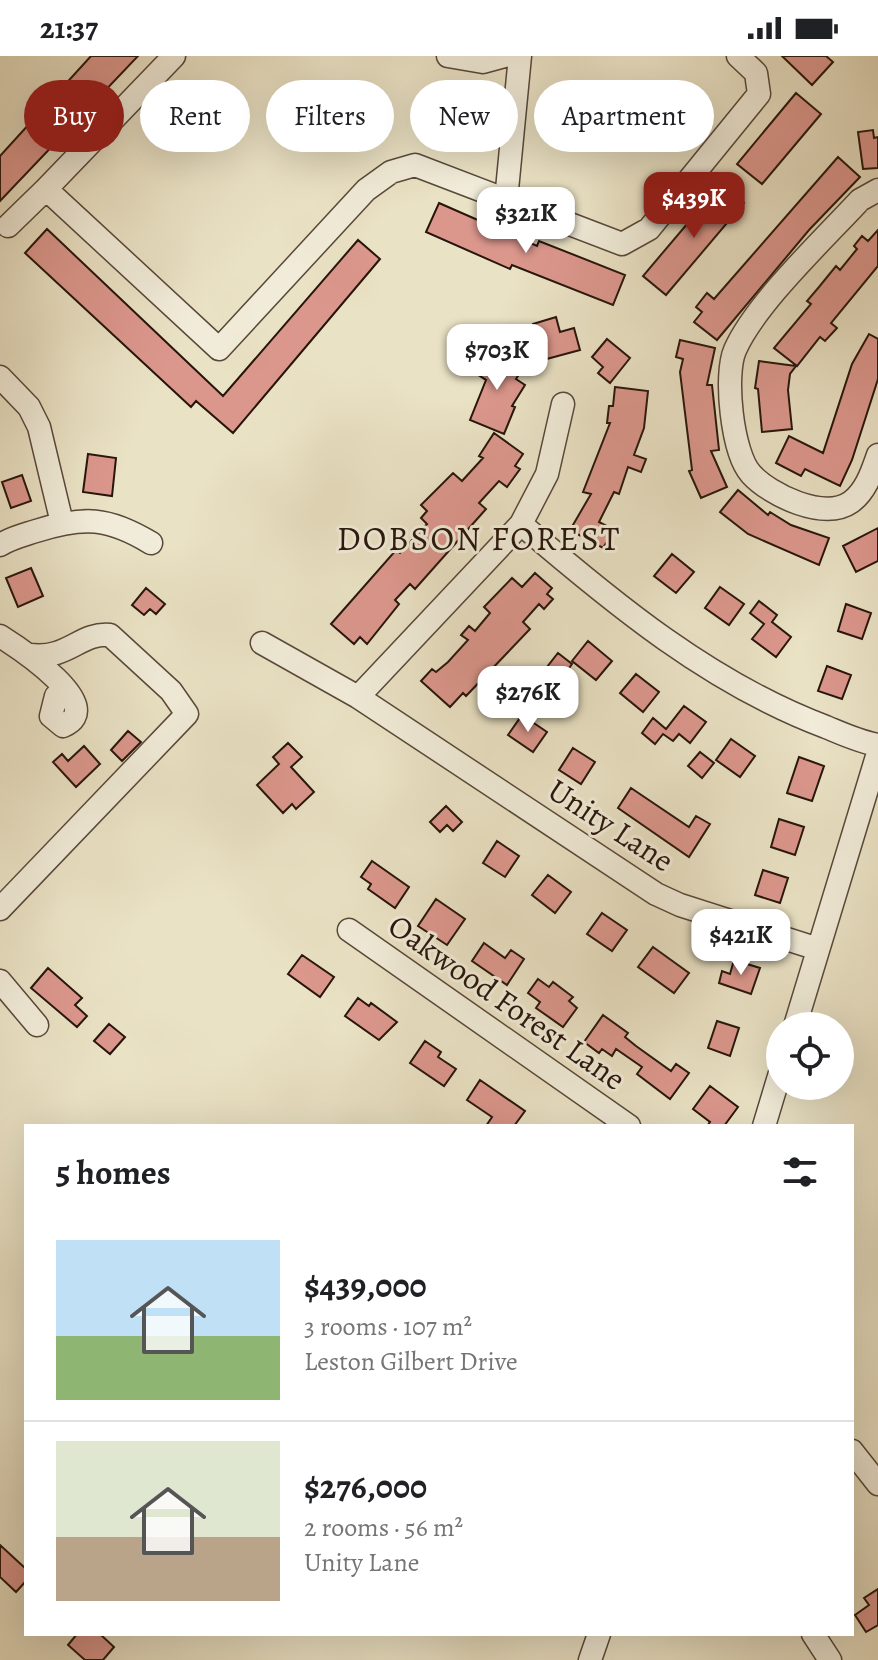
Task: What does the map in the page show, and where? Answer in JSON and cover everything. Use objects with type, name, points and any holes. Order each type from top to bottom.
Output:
[{"type":"street","points":[[8,226],[174,56]]},
{"type":"street","points":[[448,56],[483,62],[505,56]]},
{"type":"street","points":[[506,200],[520,56]]},
{"type":"street","points":[[46,189],[219,349],[366,190],[391,172],[415,165],[622,244],[649,229],[759,94],[756,73],[738,56]]},
{"type":"street","points":[[878,190],[860,200],[756,316],[735,350],[729,390],[733,417],[748,469],[768,487],[792,500],[825,508],[851,502],[868,481],[878,455]]},
{"type":"street","points":[[0,377],[29,407],[39,427],[62,523]]},
{"type":"street","points":[[358,697],[521,524],[547,474],[563,404]]},
{"type":"street","points":[[0,545],[62,523],[101,520],[125,528],[151,543]]},
{"type":"street","points":[[521,524],[652,631],[788,713],[878,745]]},
{"type":"street","points":[[0,909],[187,714],[171,691],[110,635],[100,634],[86,639],[50,657],[30,655]]},
{"type":"street","points":[[0,636],[30,655],[65,689]]},
{"type":"street","name":"Unity Lane","points":[[262,643],[358,697],[656,894],[680,905],[818,949]]},
{"type":"street","points":[[799,1012],[878,753]]},
{"type":"street","name":"Oakwood Forest Lane","points":[[349,930],[626,1124]]},
{"type":"street","points":[[0,981],[37,1025]]},
{"type":"street","points":[[765,1124],[772,1100]]},
{"type":"street","points":[[854,1454],[878,1484]]},
{"type":"street","points":[[590,1660],[598,1636]]},
{"type":"street","points":[[814,1636],[830,1660]]},
{"type":"building","points":[[91,56],[138,56],[115,80],[69,80]]},
{"type":"building","points":[[782,56],[826,56],[833,62],[812,85]]},
{"type":"building","points":[[796,93],[821,114],[762,184],[737,164]]},
{"type":"building","points":[[24,130],[24,152],[47,152],[0,201],[0,156]]},
{"type":"building","points":[[873,130],[874,138],[878,137],[878,168],[863,169],[858,132]]},
{"type":"building","points":[[838,157],[860,177],[809,230],[717,340],[694,322],[702,312],[696,307],[707,293],[714,299]]},
{"type":"building","points":[[721,184],[744,203],[666,295],[643,276]]},
{"type":"building","points":[[439,203],[537,246],[539,241],[625,275],[613,305],[512,265],[510,269],[426,232]]},
{"type":"building","points":[[47,229],[223,396],[358,240],[380,259],[233,433],[196,401],[191,407],[25,253]]},
{"type":"building","points":[[878,230],[878,266],[831,323],[837,328],[825,341],[820,337],[797,366],[774,348],[811,304],[807,301],[836,266],[840,270],[857,249],[854,246],[862,236],[868,241]]},
{"type":"building","points":[[556,317],[560,332],[574,328],[580,350],[543,360],[533,324]]},
{"type":"building","points":[[869,334],[878,339],[878,379],[852,460],[840,486],[805,469],[801,476],[776,463],[789,436],[823,453],[852,364]]},
{"type":"building","points":[[607,339],[630,358],[610,383],[598,373],[603,367],[592,357]]},
{"type":"building","points":[[680,340],[715,348],[707,385],[712,385],[719,450],[711,451],[727,487],[701,498],[689,471],[692,470],[680,372],[683,359],[676,357]]},
{"type":"building","points":[[500,353],[523,368],[516,379],[525,385],[512,406],[515,407],[504,434],[470,420],[486,380],[472,371],[486,355],[494,360]]},
{"type":"building","points":[[759,361],[796,366],[790,374],[788,390],[792,429],[762,432],[758,389],[755,388]]},
{"type":"building","points":[[615,387],[648,391],[644,428],[634,455],[646,459],[641,472],[628,467],[619,494],[614,492],[599,522],[614,530],[603,548],[570,530],[591,494],[583,492],[610,423],[607,423],[609,406],[613,406]]},
{"type":"building","points":[[494,433],[523,454],[515,466],[520,469],[507,487],[499,481],[479,503],[486,509],[415,589],[410,584],[395,600],[399,604],[367,644],[360,637],[354,644],[331,624],[396,550],[400,553],[427,524],[421,518],[427,511],[421,505],[453,473],[462,481],[483,458],[479,456]]},
{"type":"building","points":[[88,454],[116,458],[112,496],[83,492]]},
{"type":"building","points":[[22,475],[31,501],[11,508],[2,482]]},
{"type":"building","points":[[738,490],[768,515],[770,512],[791,525],[829,538],[819,565],[748,534],[720,512]]},
{"type":"building","points":[[878,528],[878,561],[856,572],[843,546]]},
{"type":"building","points":[[672,554],[694,572],[676,593],[654,576]]},
{"type":"building","points":[[31,568],[43,596],[18,607],[6,578]]},
{"type":"building","points":[[535,573],[552,588],[547,594],[553,599],[544,609],[539,604],[523,622],[530,629],[466,696],[463,693],[450,707],[421,681],[432,669],[436,672],[448,662],[468,640],[461,635],[469,626],[475,631],[490,613],[484,607],[512,578],[522,587]]},
{"type":"building","points":[[720,587],[744,604],[729,625],[705,608]]},
{"type":"building","points":[[146,588],[165,604],[156,614],[150,609],[144,615],[132,605]]},
{"type":"building","points":[[759,601],[777,615],[772,622],[791,637],[776,657],[752,639],[764,624],[750,613]]},
{"type":"building","points":[[846,604],[871,613],[862,639],[838,631]]},
{"type":"building","points":[[588,641],[612,661],[596,680],[572,661]]},
{"type":"building","points":[[558,653],[572,664],[562,678],[547,667]]},
{"type":"building","points":[[827,666],[851,675],[842,699],[818,691]]},
{"type":"building","points":[[636,674],[659,692],[643,712],[620,693]]},
{"type":"building","points":[[684,706],[706,722],[690,743],[679,734],[673,741],[663,734],[655,744],[642,733],[653,718],[666,729]]},
{"type":"building","points":[[522,715],[547,732],[533,752],[508,735]]},
{"type":"building","points":[[128,731],[141,742],[122,761],[111,750]]},
{"type":"building","points":[[731,739],[755,756],[740,777],[716,760]]},
{"type":"building","points":[[288,743],[302,757],[291,767],[314,792],[296,809],[292,804],[283,813],[257,785],[279,764],[273,757]]},
{"type":"building","points":[[84,746],[100,764],[76,787],[53,762],[62,754],[68,761]]},
{"type":"building","points":[[573,748],[595,762],[581,784],[559,770]]},
{"type":"building","points":[[700,752],[714,763],[702,778],[688,766]]},
{"type":"building","points":[[799,757],[824,766],[812,801],[787,793]]},
{"type":"building","points":[[631,788],[689,827],[696,816],[710,824],[689,857],[618,808]]},
{"type":"building","points":[[446,806],[462,822],[453,831],[447,825],[440,832],[430,822]]},
{"type":"building","points":[[779,819],[804,827],[795,855],[771,847]]},
{"type":"building","points":[[497,841],[519,856],[505,877],[483,863]]},
{"type":"building","points":[[372,861],[409,887],[395,908],[368,889],[371,884],[361,877]]},
{"type":"building","points":[[763,870],[788,878],[780,903],[755,895]]},
{"type":"building","points":[[548,875],[571,892],[555,913],[532,895]]},
{"type":"building","points":[[436,899],[465,919],[447,945],[418,926]]},
{"type":"building","points":[[602,913],[627,930],[612,951],[587,934]]},
{"type":"building","points":[[484,943],[505,958],[511,950],[524,959],[507,985],[472,961]]},
{"type":"building","points":[[653,947],[689,973],[674,993],[638,967]]},
{"type":"building","points":[[302,955],[334,977],[320,997],[288,974]]},
{"type":"building","points":[[734,960],[760,968],[751,994],[719,983],[722,971],[730,974]]},
{"type":"building","points":[[48,968],[82,998],[75,1005],[87,1016],[77,1027],[31,988]]},
{"type":"building","points":[[538,979],[549,987],[553,982],[573,997],[569,1001],[577,1008],[563,1027],[536,1008],[540,1002],[528,993]]},
{"type":"building","points":[[358,998],[369,1006],[371,1003],[397,1022],[379,1040],[345,1016]]},
{"type":"building","points":[[603,1015],[628,1033],[625,1037],[671,1071],[676,1064],[689,1073],[670,1099],[637,1074],[642,1067],[616,1049],[612,1056],[602,1049],[599,1053],[584,1042]]},
{"type":"building","points":[[717,1021],[739,1028],[730,1056],[708,1048]]},
{"type":"building","points":[[109,1024],[125,1037],[110,1054],[94,1041]]},
{"type":"building","points":[[425,1041],[441,1052],[438,1057],[456,1069],[444,1086],[410,1063]]},
{"type":"building","points":[[480,1080],[525,1111],[515,1124],[487,1124],[492,1117],[467,1100]]},
{"type":"building","points":[[710,1086],[738,1107],[725,1124],[708,1124],[710,1122],[693,1109]]},
{"type":"building","points":[[0,1545],[24,1567],[24,1583],[16,1592],[0,1577]]},
{"type":"building","points":[[878,1589],[878,1625],[866,1632],[855,1615],[869,1605],[864,1598]]},
{"type":"building","points":[[75,1636],[102,1636],[114,1647],[103,1660],[85,1660],[68,1645]]},
{"type":"district","name":"DOBSON FOREST","points":[[479,538]]}]
